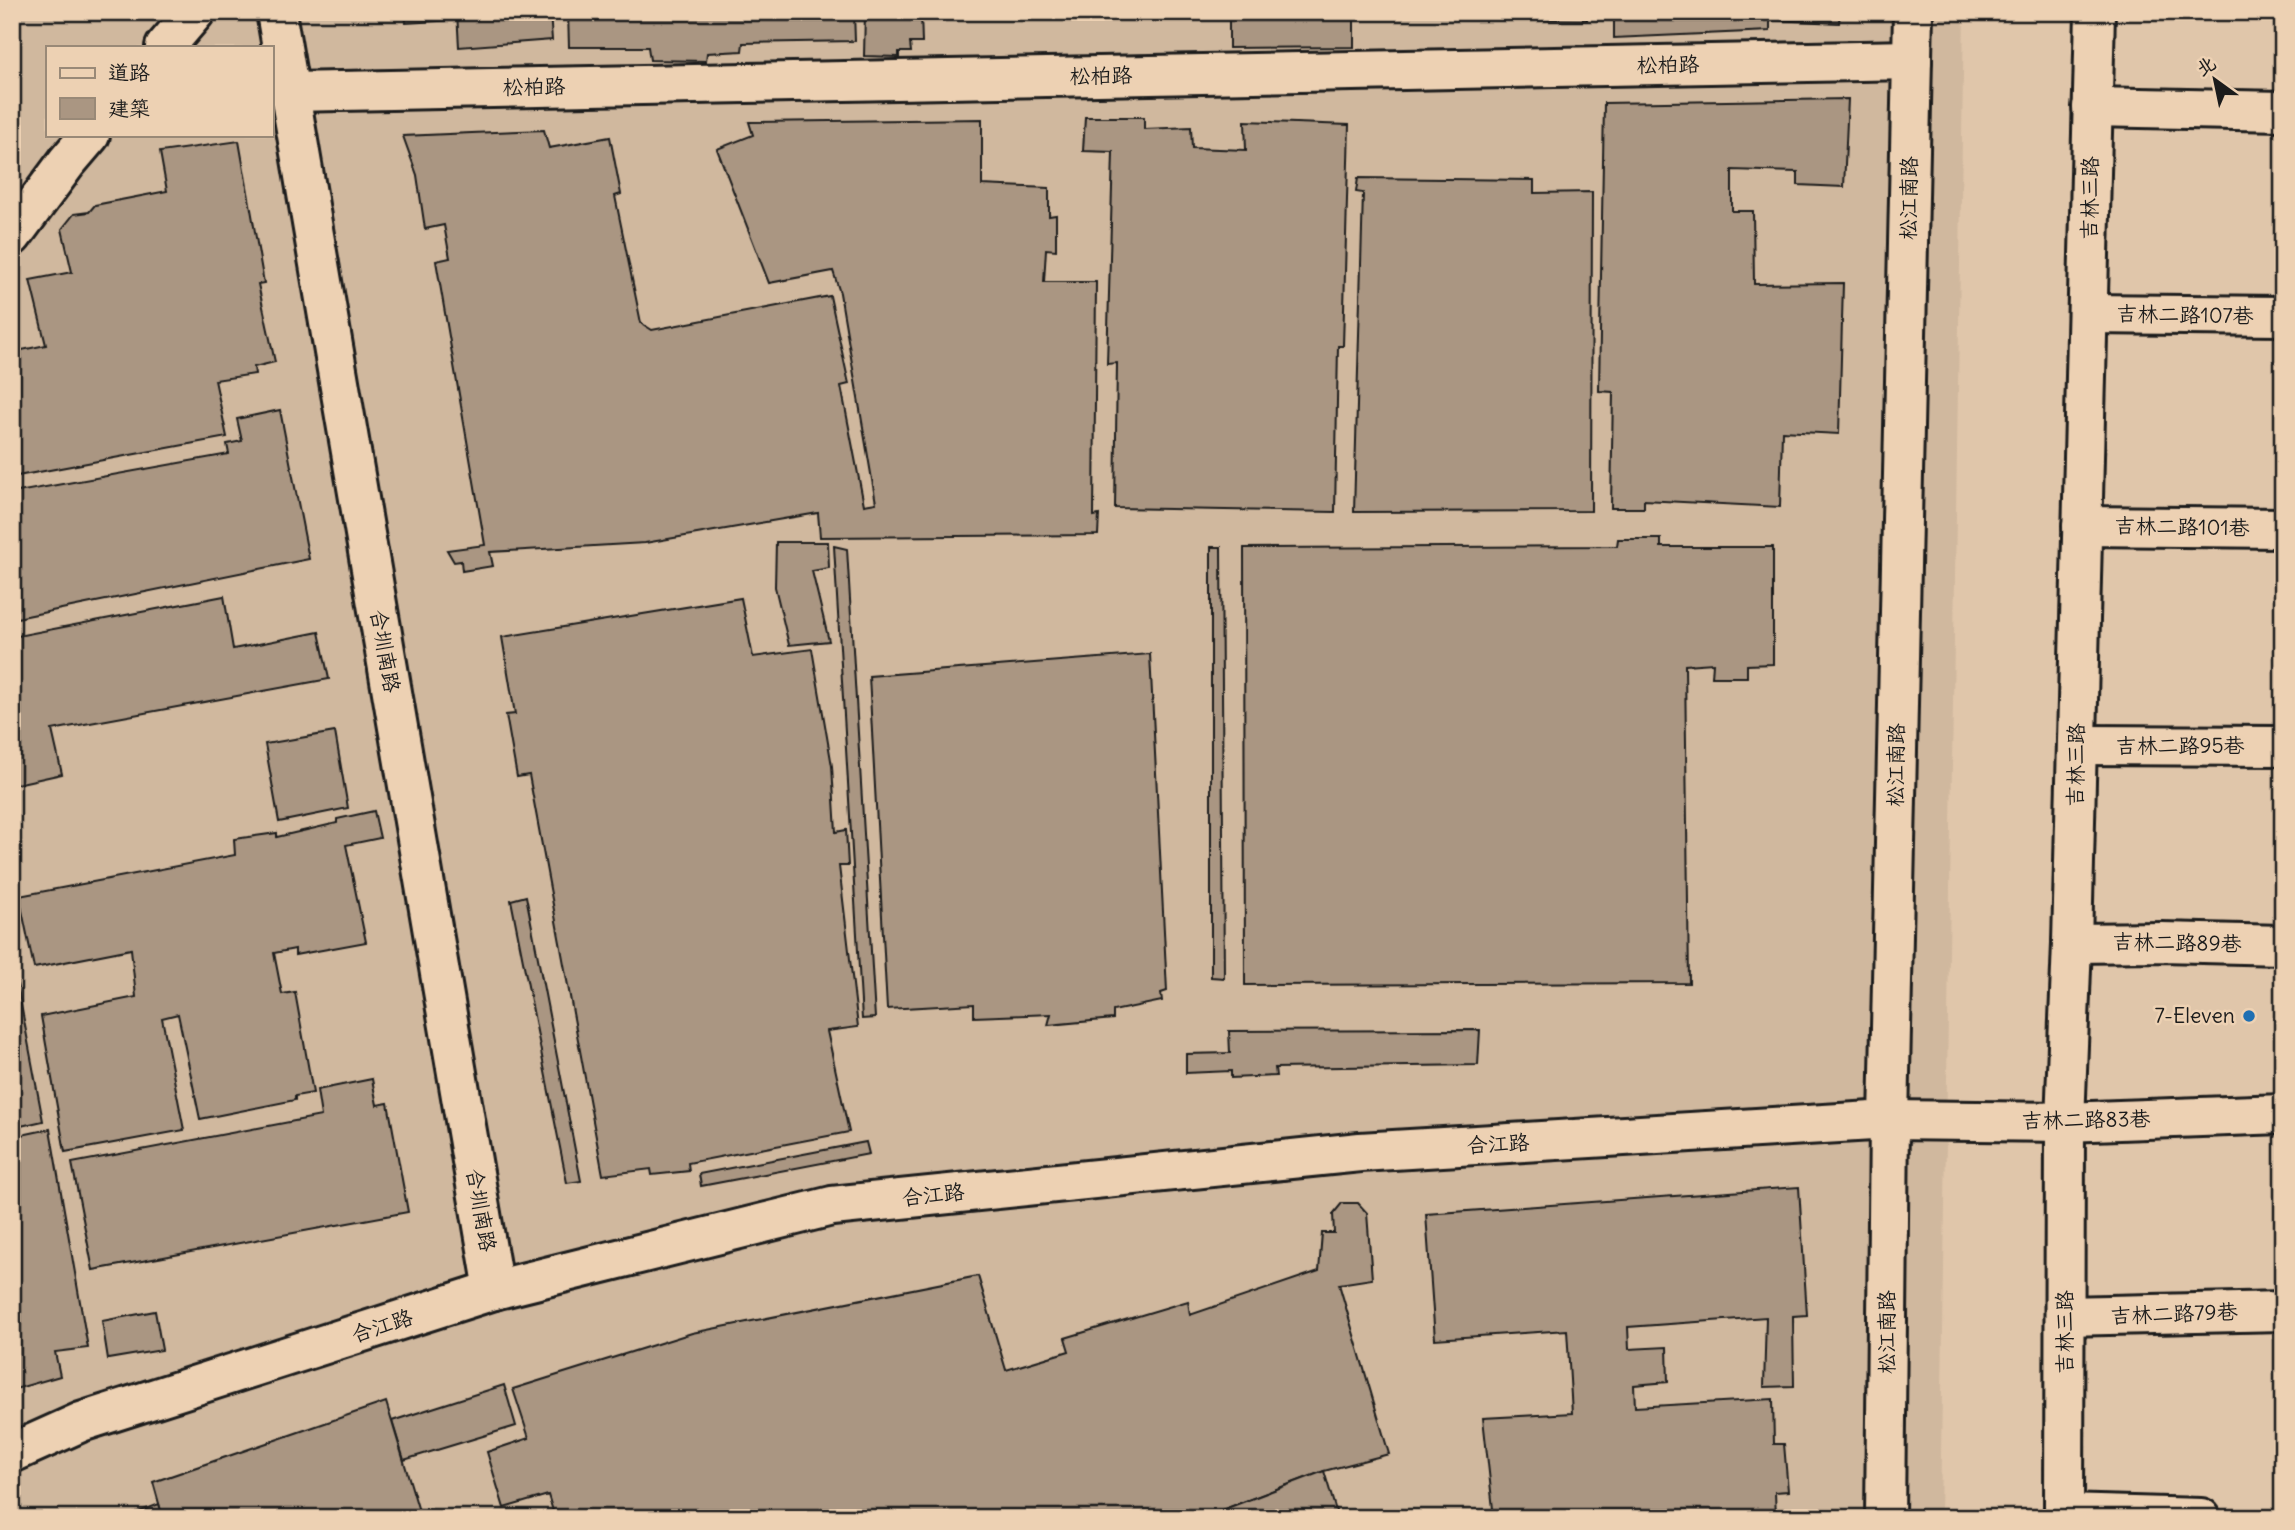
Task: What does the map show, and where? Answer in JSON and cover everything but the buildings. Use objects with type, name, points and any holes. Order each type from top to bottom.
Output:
[{"type":"street","points":[[166,46],[195,12]]},
{"type":"street","name":"合圳南路","points":[[276,12],[494,1290]]},
{"type":"street","name":"松江南路","points":[[1885,1518],[1889,1120],[1913,12]]},
{"type":"street","name":"吉林三路","points":[[2064,1516],[2065,1122],[2072,943],[2095,12]]},
{"type":"street","name":"松柏路","points":[[290,92],[1912,60]]},
{"type":"street","points":[[2092,107],[2283,111]]},
{"type":"street","points":[[12,236],[89,136]]},
{"type":"street","name":"吉林二路107巷","points":[[2088,314],[2283,316]]},
{"type":"street","name":"吉林二路101巷","points":[[2082,527],[2283,528]]},
{"type":"street","name":"吉林二路95巷","points":[[2077,745],[2283,746]]},
{"type":"street","name":"吉林二路89巷","points":[[2072,943],[2283,945]]},
{"type":"street","name":"吉林二路83巷","points":[[1889,1120],[2065,1122],[2283,1114]]},
{"type":"street","name":"合江路","points":[[12,1452],[81,1422],[494,1290],[832,1206],[1360,1152],[1889,1120]]},
{"type":"street","name":"吉林二路79巷","points":[[2065,1316],[2283,1311]]},
{"type":"street","points":[[2064,1516],[2201,1518]]},
{"type":"shaded area","points":[[12,12],[1964,12],[1940,1518],[12,1518]]},
{"type":"place","name":"7-Eleven","points":[[2249,1016]]}]
